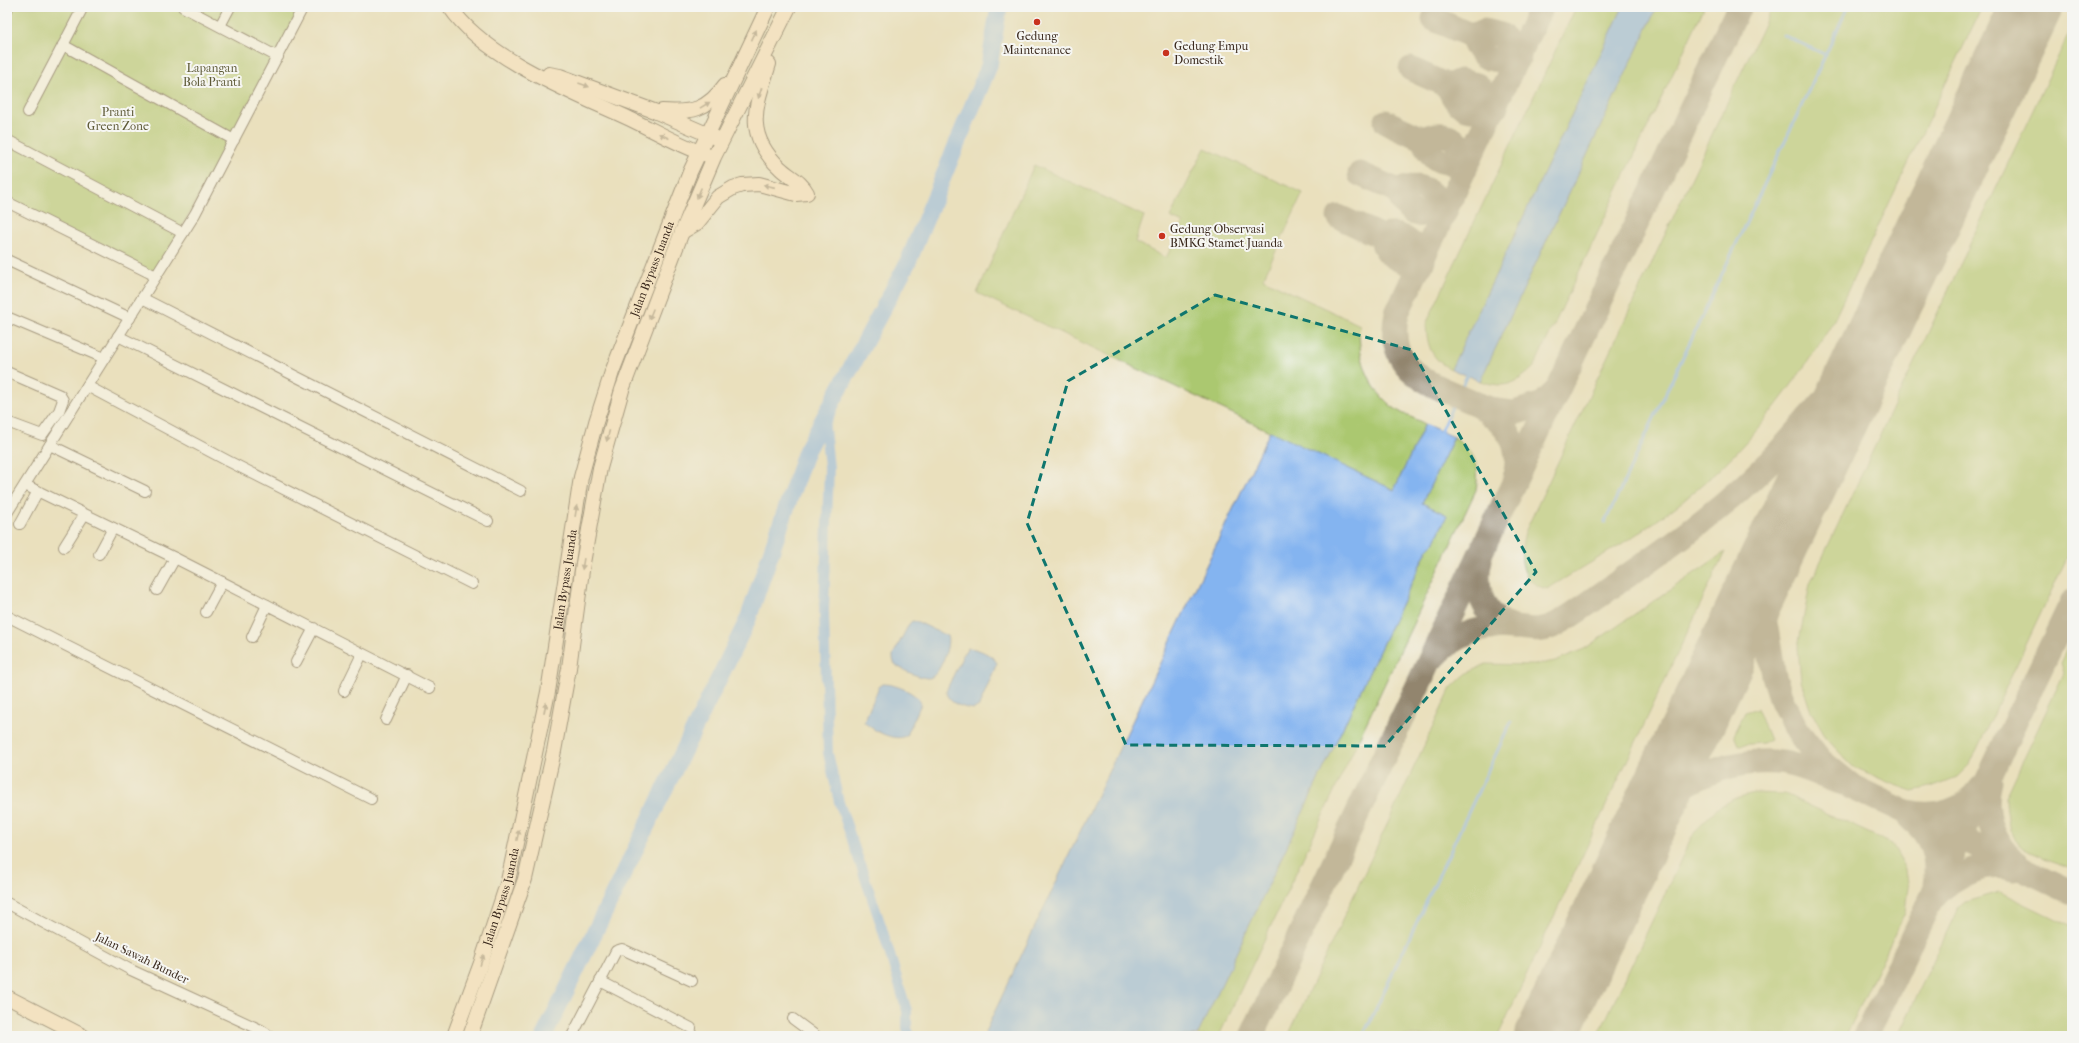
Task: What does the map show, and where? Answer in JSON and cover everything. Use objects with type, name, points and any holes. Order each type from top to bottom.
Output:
[{"type":"main road","points":[[450,7],[458,18],[494,51],[533,72],[700,152],[714,157]]},
{"type":"main road","points":[[654,111],[690,111],[701,108],[719,94],[742,62],[768,7]]},
{"type":"main road","points":[[682,232],[697,223],[718,197],[733,188],[742,185],[760,184],[796,194],[807,193],[801,184],[780,169],[773,160],[761,142],[756,126],[756,104],[779,29],[789,7]]},
{"type":"main road","name":"Jalan Bypass Juanda","points":[[470,1036],[525,879],[539,818],[569,668],[583,563],[600,468],[622,390],[682,232],[714,157],[779,29]]},
{"type":"main road","name":"Jalan Bypass Juanda","points":[[454,1036],[481,963],[508,881],[548,692],[581,477],[596,422],[612,372],[700,152],[742,62]]},
{"type":"main road","points":[[533,72],[560,76],[654,111],[708,134],[721,142]]},
{"type":"main road","points":[[473,984],[480,983],[487,988]]},
{"type":"main road","points":[[7,997],[83,1036]]},
{"type":"street","points":[[28,112],[83,7]]},
{"type":"street","points":[[183,7],[278,57]]},
{"type":"street","points":[[220,26],[230,7]]},
{"type":"street","points":[[7,422],[42,435],[68,416],[183,233],[234,140],[303,7]]},
{"type":"street","points":[[63,45],[234,140]]},
{"type":"street","points":[[7,140],[183,233]]},
{"type":"street","points":[[7,202],[156,276]]},
{"type":"street","points":[[7,260],[130,318]]},
{"type":"street","points":[[142,298],[522,491]]},
{"type":"street","points":[[7,318],[104,358]]},
{"type":"street","points":[[118,336],[488,520]]},
{"type":"street","points":[[7,372],[60,395],[63,400],[50,445],[7,514]]},
{"type":"street","points":[[87,386],[262,479],[472,584]]},
{"type":"street","points":[[59,411],[68,416]]},
{"type":"street","points":[[50,445],[145,491]]},
{"type":"street","points":[[25,485],[175,558],[430,688]]},
{"type":"street","points":[[20,524],[38,492]]},
{"type":"street","points":[[64,547],[84,515]]},
{"type":"street","points":[[99,554],[113,528]]},
{"type":"street","points":[[157,590],[175,558]]},
{"type":"street","points":[[206,612],[222,582]]},
{"type":"street","points":[[252,637],[267,605]]},
{"type":"street","points":[[7,616],[371,799]]},
{"type":"street","points":[[296,662],[314,628]]},
{"type":"street","points":[[344,691],[362,654]]},
{"type":"street","points":[[386,720],[407,675]]},
{"type":"street","name":"Jalan Sawah Bunder","points":[[7,903],[131,970],[206,1003],[267,1035]]},
{"type":"street","points":[[572,1036],[613,955],[620,949],[692,981]]},
{"type":"street","points":[[600,981],[691,1028]]},
{"type":"street","points":[[793,1019],[816,1036]]},
{"type":"highlighted area","points":[[1215,295],[1412,350],[1536,572],[1385,746],[1126,745],[1027,523],[1068,381]]},
{"type":"green space","name":"Pranti Green Zone","points":[[7,7],[302,7],[155,276],[7,201]]},
{"type":"green space","points":[[1576,7],[1623,7],[1451,369],[1439,361],[1431,351],[1426,324]]},
{"type":"green space","points":[[1657,7],[1704,8],[1534,367],[1521,378],[1509,384],[1496,385],[1480,381]]},
{"type":"green space","points":[[1772,7],[1982,7],[1832,324],[1798,376],[1740,449],[1695,492],[1625,542],[1547,589],[1530,580],[1526,574],[1522,558],[1525,532]]},
{"type":"green space","points":[[2072,27],[2072,547],[1970,764],[1957,777],[1931,787],[1912,791],[1892,784],[1852,766],[1826,738],[1810,709],[1801,681],[1798,647],[1810,584]]},
{"type":"green space","points":[[1205,148],[1303,193],[1263,279],[1360,325],[1359,338],[1361,351],[1368,376],[1374,387],[1391,406],[1425,424],[1394,490],[977,293],[1034,165],[1144,216],[1135,242],[1166,258],[1183,223],[1170,217]]},
{"type":"green space","points":[[1454,437],[1467,448],[1475,459],[1477,466],[1476,490],[1219,1036],[1197,1036],[1427,550],[1434,543],[1447,515],[1422,503]]},
{"type":"green space","points":[[1725,552],[1498,1036],[1288,1036],[1451,688],[1466,674],[1486,664],[1534,665],[1555,661],[1584,649]]},
{"type":"green space","points":[[2072,640],[2072,868],[2034,854],[2019,844],[2015,839],[2010,825],[2006,797],[2064,673],[2061,663]]},
{"type":"green space","points":[[1757,708],[1770,740],[1763,743],[1738,745],[1734,735],[1745,712]]},
{"type":"green space","points":[[1754,793],[1785,794],[1892,844],[1904,865],[1908,888],[1905,912],[1846,1036],[1598,1036],[1691,838],[1718,808],[1742,796]]},
{"type":"green space","points":[[2000,892],[2072,927],[2072,1036],[1898,1036],[1958,908],[1965,902]]},
{"type":"water","points":[[1623,7],[1657,7],[1480,381],[1451,369]]},
{"type":"water","points":[[1425,424],[1454,437],[1422,503],[1447,515],[1434,543],[1427,550],[1197,1036],[987,1036],[985,1032],[1270,431],[1394,490]]},
{"type":"water","points":[[912,621],[918,622],[947,636],[948,640],[946,653],[940,667],[933,676],[929,678],[921,677],[906,671],[897,666],[893,661],[893,655]]},
{"type":"water","points":[[968,648],[984,652],[992,657],[997,663],[979,706],[974,709],[952,702],[946,691],[965,651]]},
{"type":"water","points":[[883,684],[888,684],[911,693],[919,700],[921,704],[907,735],[897,738],[891,737],[873,729],[864,722],[879,687]]},
{"type":"waterway","points":[[544,1036],[748,619],[806,451],[908,262],[989,66],[999,7]]},
{"type":"waterway","points":[[1605,522],[1848,7]]},
{"type":"waterway","points":[[1783,35],[1826,55]]},
{"type":"waterway","points":[[1439,435],[1468,373]]},
{"type":"waterway","points":[[824,419],[829,468],[824,611],[828,753],[839,802],[881,925],[907,1011],[907,1028],[910,1036]]},
{"type":"waterway","points":[[1363,1036],[1511,722]]},
{"type":"taxiway","points":[[1479,405],[1430,383],[1416,374],[1405,364],[1398,350],[1395,334],[1397,313],[1541,7]]},
{"type":"taxiway","points":[[1252,1036],[1739,7]]},
{"type":"taxiway","points":[[1434,19],[1472,36],[1484,31],[1501,35],[1519,57],[1496,60],[1484,56],[1476,45],[1472,36]]},
{"type":"taxiway","points":[[1411,69],[1448,86],[1460,81],[1477,85],[1496,107],[1479,109],[1466,108],[1456,101],[1448,86]]},
{"type":"taxiway","points":[[1386,122],[1423,139],[1439,135],[1451,137],[1461,146],[1470,159],[1454,162],[1441,161],[1431,154],[1423,139]]},
{"type":"taxiway","points":[[1360,174],[1398,191],[1414,187],[1426,190],[1436,199],[1445,212],[1428,215],[1416,214],[1410,211],[1406,206],[1398,191]]},
{"type":"taxiway","points":[[1339,217],[1382,237],[1395,235],[1407,240],[1417,249],[1423,261]]},
{"type":"taxiway","points":[[1382,237],[1386,250],[1390,254],[1401,261],[1421,265]]},
{"type":"taxiway","points":[[1434,657],[1451,642],[1470,633],[1501,627],[1530,630],[1545,629],[1557,624],[1584,607],[1704,520],[1741,489],[1800,429],[1872,344]]},
{"type":"taxiway","points":[[1515,475],[1517,453],[1514,443],[1503,426],[1479,405],[1497,411],[1514,413],[1543,404],[1557,390]]},
{"type":"taxiway","points":[[1480,560],[1478,584],[1482,600],[1490,614],[1513,628]]},
{"type":"taxiway","points":[[1767,568],[1764,616],[1774,676],[1782,701],[1798,732],[1821,761],[1853,787],[2072,892]]},
{"type":"taxiway","points":[[1866,1036],[2072,602]]},
{"type":"taxiway","points":[[1646,824],[1662,802],[1678,790],[1706,774],[1737,765],[1753,762],[1791,764],[1839,782]]},
{"type":"taxiway","points":[[1990,782],[1987,804],[1992,827],[2002,847],[2017,863]]},
{"type":"taxiway","points":[[1910,813],[1930,815],[1949,811],[1967,802],[1975,796],[1981,788]]},
{"type":"taxiway","points":[[1911,819],[1924,832],[1932,848],[1936,866],[1935,885]]},
{"type":"taxiway","points":[[1935,896],[1951,882],[1961,876],[1981,868],[2014,868]]},
{"type":"runway","points":[[1546,1036],[2031,7]]},
{"type":"place","name":"Gedung Maintenance","points":[[1037,22]]},
{"type":"place","name":"Gedung Empu Domestik","points":[[1166,53]]},
{"type":"place","name":"Gedung Observasi BMKG Stamet Juanda","points":[[1162,236]]},
{"type":"park label","name":"Lapangan Bola Pranti","points":[[212,75]]}]
